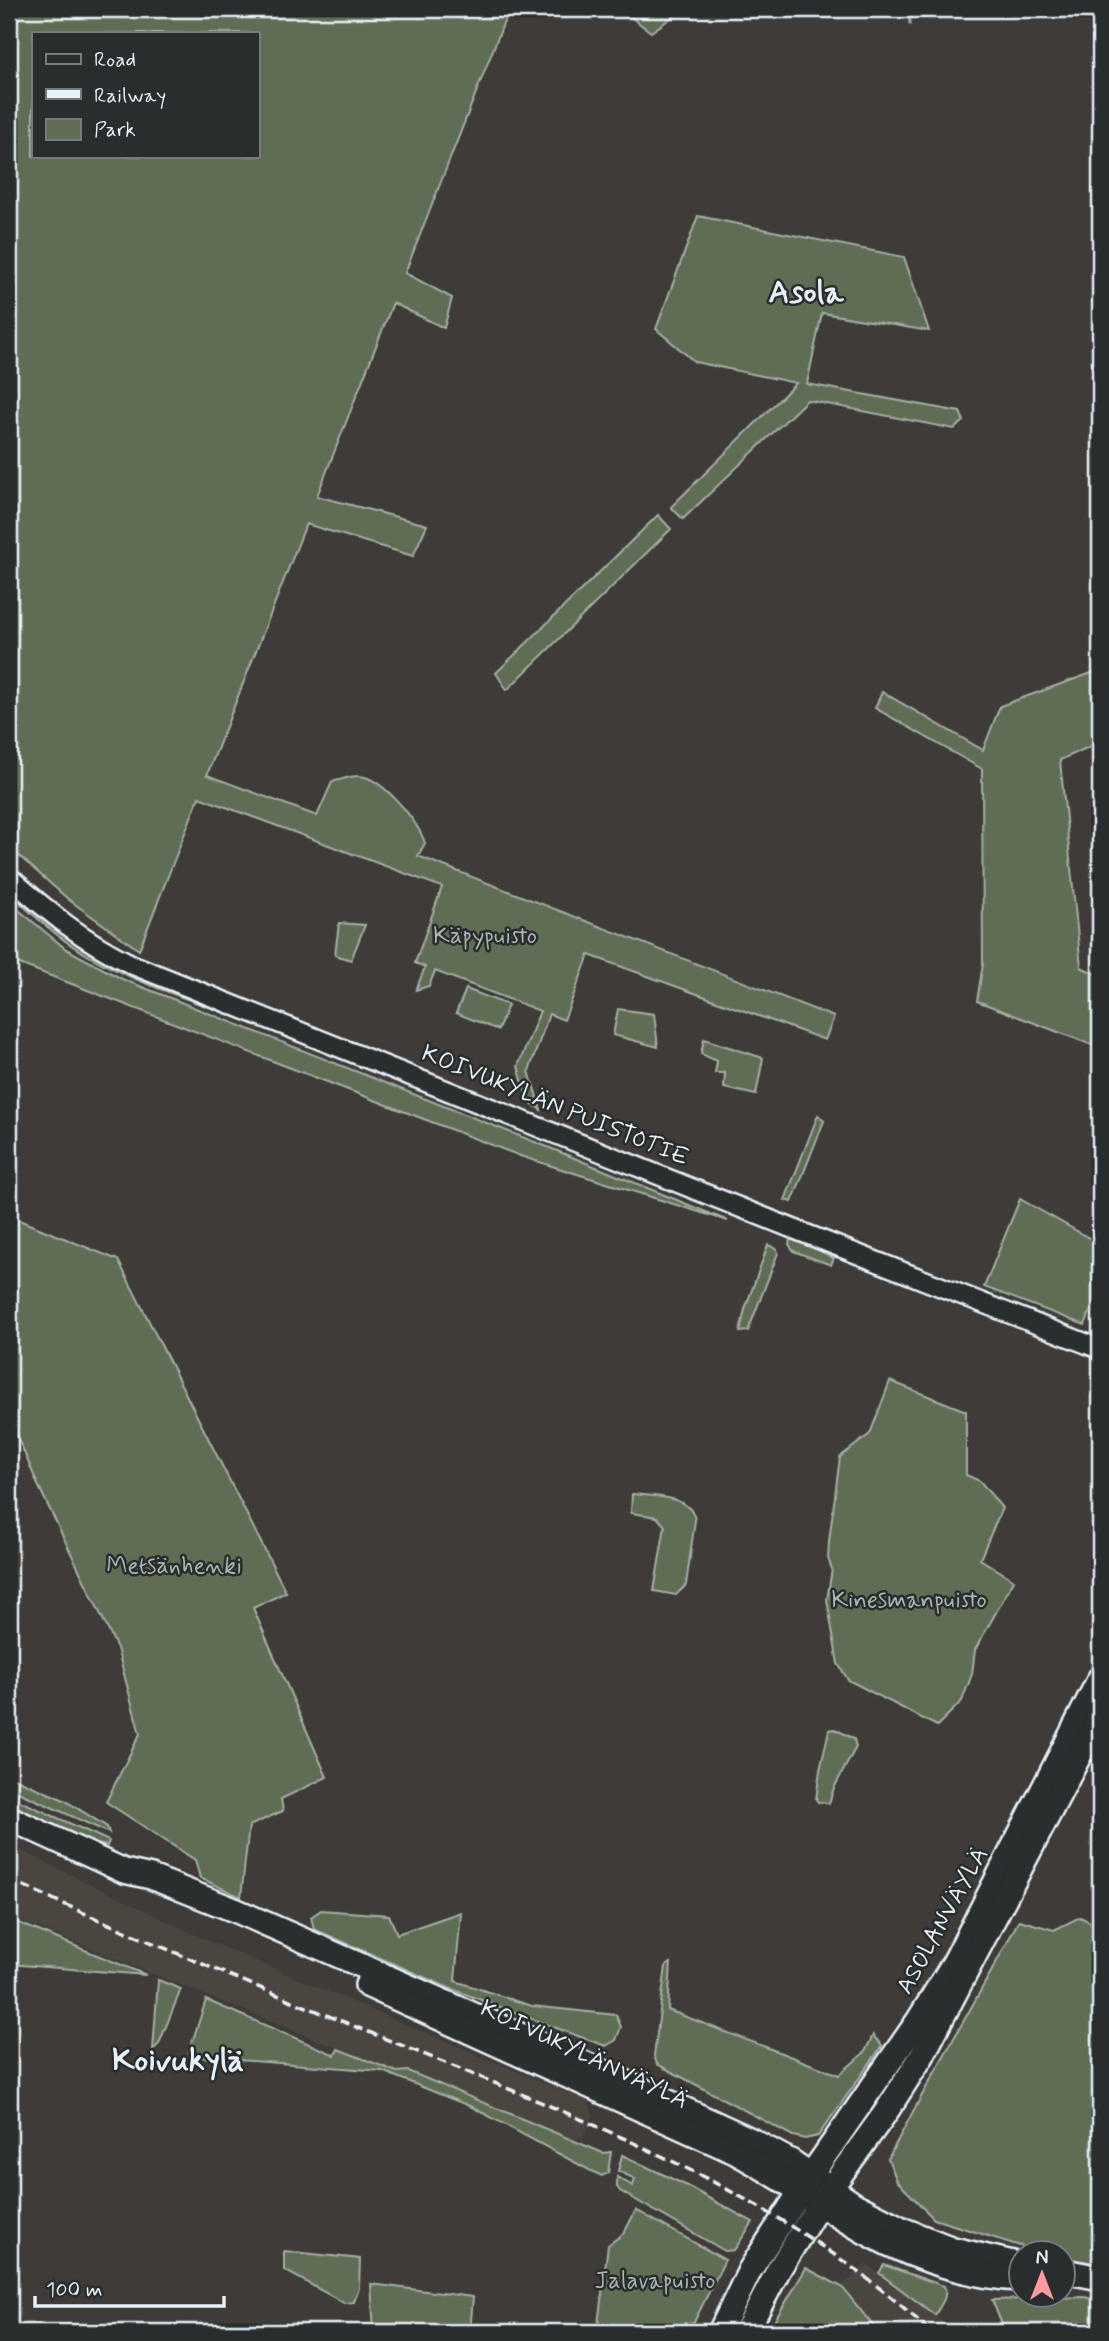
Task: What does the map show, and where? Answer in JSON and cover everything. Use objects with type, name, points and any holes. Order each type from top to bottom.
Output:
[{"type":"main road","name":"ASOLANVÄYLÄ","points":[[816,2190],[954,1961],[1100,1678]]},
{"type":"main road","name":"ASOLANVÄYLÄ","points":[[816,2190],[922,2056],[1100,1716]]},
{"type":"main road","name":"KOIVUKYLÄNVÄYLÄ","points":[[9,1818],[124,1871],[147,1888],[334,1969],[726,2147],[769,2170],[855,2205],[904,2230],[953,2249],[1007,2261]]},
{"type":"main road","name":"KOIVUKYLÄNVÄYLÄ","points":[[124,1871],[151,1877],[213,1901],[751,2140],[792,2162],[816,2190],[878,2239],[918,2257],[984,2275],[1007,2277]]},
{"type":"main road","points":[[720,2332],[750,2270],[816,2190]]},
{"type":"main road","points":[[746,2332],[816,2190]]},
{"type":"street","name":"KOIVUKYLÄN PUISTOTIE","points":[[9,877],[68,928],[96,947],[133,965],[1100,1349]]},
{"type":"shaded area","points":[[9,1845],[202,1938],[587,2101],[594,2116],[582,2138],[574,2141],[408,2071],[397,2072],[9,1916]]},
{"type":"shaded area","points":[[866,2264],[957,2332],[878,2332],[842,2287]]},
{"type":"green space","name":"Käpypuisto","points":[[9,9],[509,9],[405,273],[452,298],[444,328],[393,303],[317,496],[427,525],[413,556],[306,524],[207,775],[317,816],[332,782],[357,776],[369,779],[389,793],[415,824],[425,843],[418,856],[834,1017],[825,1040],[589,955],[564,1020],[549,1014],[529,1071],[541,1110],[528,1101],[518,1066],[540,1011],[435,971],[429,986],[416,990],[425,967],[415,963],[442,887],[199,797],[139,950],[69,900],[9,847]]},
{"type":"green space","points":[[620,9],[677,9],[681,11],[651,32]]},
{"type":"green space","points":[[698,216],[904,257],[929,331],[822,313],[807,384],[960,412],[964,421],[954,429],[807,400],[683,519],[671,507],[796,383],[695,362],[656,329]]},
{"type":"green space","points":[[658,515],[671,529],[507,690],[496,673]]},
{"type":"green space","points":[[1100,670],[1100,742],[1060,760],[1081,967],[1100,976],[1100,1048],[977,1001],[983,964],[982,769],[875,708],[882,692],[983,750],[1000,706]]},
{"type":"green space","points":[[9,889],[21,896],[68,937],[96,954],[245,1018],[240,1019],[111,968],[71,945],[47,927],[9,893]]},
{"type":"green space","points":[[9,902],[66,949],[122,979],[728,1221],[523,1157],[9,960]]},
{"type":"green space","points":[[339,923],[365,925],[351,960],[335,955]]},
{"type":"green space","points":[[466,989],[508,1005],[498,1030],[456,1013]]},
{"type":"green space","points":[[618,1009],[654,1014],[658,1047],[613,1035]]},
{"type":"green space","points":[[704,1039],[763,1058],[756,1095],[724,1088],[725,1073],[715,1073],[717,1061],[701,1054]]},
{"type":"green space","points":[[818,1115],[824,1121],[792,1202],[785,1200]]},
{"type":"green space","points":[[1020,1199],[1100,1244],[1100,1286],[1085,1325],[984,1287]]},
{"type":"green space","name":"Metsänhenki","points":[[9,1216],[118,1260],[286,1592],[253,1608],[327,1777],[281,1799],[283,1811],[249,1826],[241,1897],[200,1878],[195,1860],[106,1802],[140,1734],[117,1648],[38,1485],[9,1417]]},
{"type":"green space","points":[[791,1236],[834,1258],[831,1265],[793,1251],[789,1244]]},
{"type":"green space","points":[[768,1245],[777,1249],[778,1253],[748,1331],[740,1332],[745,1309]]},
{"type":"green space","name":"Kinesmanpuisto","points":[[890,1381],[966,1411],[966,1475],[980,1481],[1002,1508],[980,1559],[1014,1580],[975,1650],[972,1674],[962,1701],[937,1726],[848,1680],[838,1664],[827,1600],[832,1569],[828,1558],[829,1541],[840,1457],[870,1434]]},
{"type":"green space","points":[[632,1494],[670,1498],[679,1501],[692,1512],[695,1520],[686,1585],[676,1595],[654,1591],[665,1526],[657,1517],[631,1513]]},
{"type":"green space","points":[[835,1729],[854,1739],[856,1747],[829,1803],[818,1802],[816,1799],[820,1770],[829,1730]]},
{"type":"green space","points":[[9,1776],[64,1800],[107,1827],[109,1833],[9,1788]]},
{"type":"green space","points":[[9,1796],[109,1841],[107,1846],[75,1840],[9,1808]]},
{"type":"green space","points":[[321,1910],[389,1915],[397,1934],[461,1912],[455,1981],[532,2006],[616,2015],[621,2027],[616,2040],[606,2046],[586,2039],[449,1988],[314,1929],[311,1917]]},
{"type":"green space","points":[[1080,1917],[1092,1923],[1100,1923],[1100,2264],[1078,2260],[1078,2240],[1007,2242],[934,2219],[897,2181],[888,2159],[1019,1920],[1054,1930]]},
{"type":"green space","points":[[9,1919],[146,1975],[9,1964]]},
{"type":"green space","points":[[671,1963],[668,2010],[839,2075],[865,2052],[873,2035],[882,2046],[818,2136],[805,2139],[793,2136],[657,2064],[654,2056],[666,1966]]},
{"type":"green space","points":[[158,1980],[181,1989],[159,2044],[153,2050]]},
{"type":"green space","points":[[206,2000],[335,2055],[338,2049],[397,2072],[408,2071],[603,2153],[611,2152],[608,2173],[602,2176],[472,2107],[382,2071],[199,2057],[189,2052]]},
{"type":"green space","points":[[622,2155],[753,2222],[734,2250],[725,2251],[620,2191],[617,2177],[633,2186],[635,2179],[618,2171]]},
{"type":"green space","name":"Jalavapuisto","points":[[636,2210],[725,2260],[689,2332],[597,2332],[608,2245],[624,2233]]},
{"type":"green space","points":[[284,2251],[360,2259],[359,2288],[354,2302],[344,2303],[284,2270]]},
{"type":"green space","points":[[884,2265],[944,2286],[945,2297],[935,2315],[879,2273]]},
{"type":"green space","points":[[806,2268],[842,2287],[878,2332],[768,2332]]},
{"type":"green space","points":[[371,2284],[473,2297],[470,2332],[374,2332]]},
{"type":"green space","points":[[1078,2297],[1100,2300],[1100,2332],[1005,2332],[992,2300],[1007,2300],[1007,2310],[1078,2310]]},
{"type":"waterway","points":[[909,9],[910,24]]},
{"type":"railway","points":[[9,1879],[222,1972],[569,2114],[698,2174],[820,2245],[877,2286],[931,2332]]},
{"type":"district","name":"Asola","points":[[806,293]]},
{"type":"district","name":"Koivukylä","points":[[178,2061]]}]
